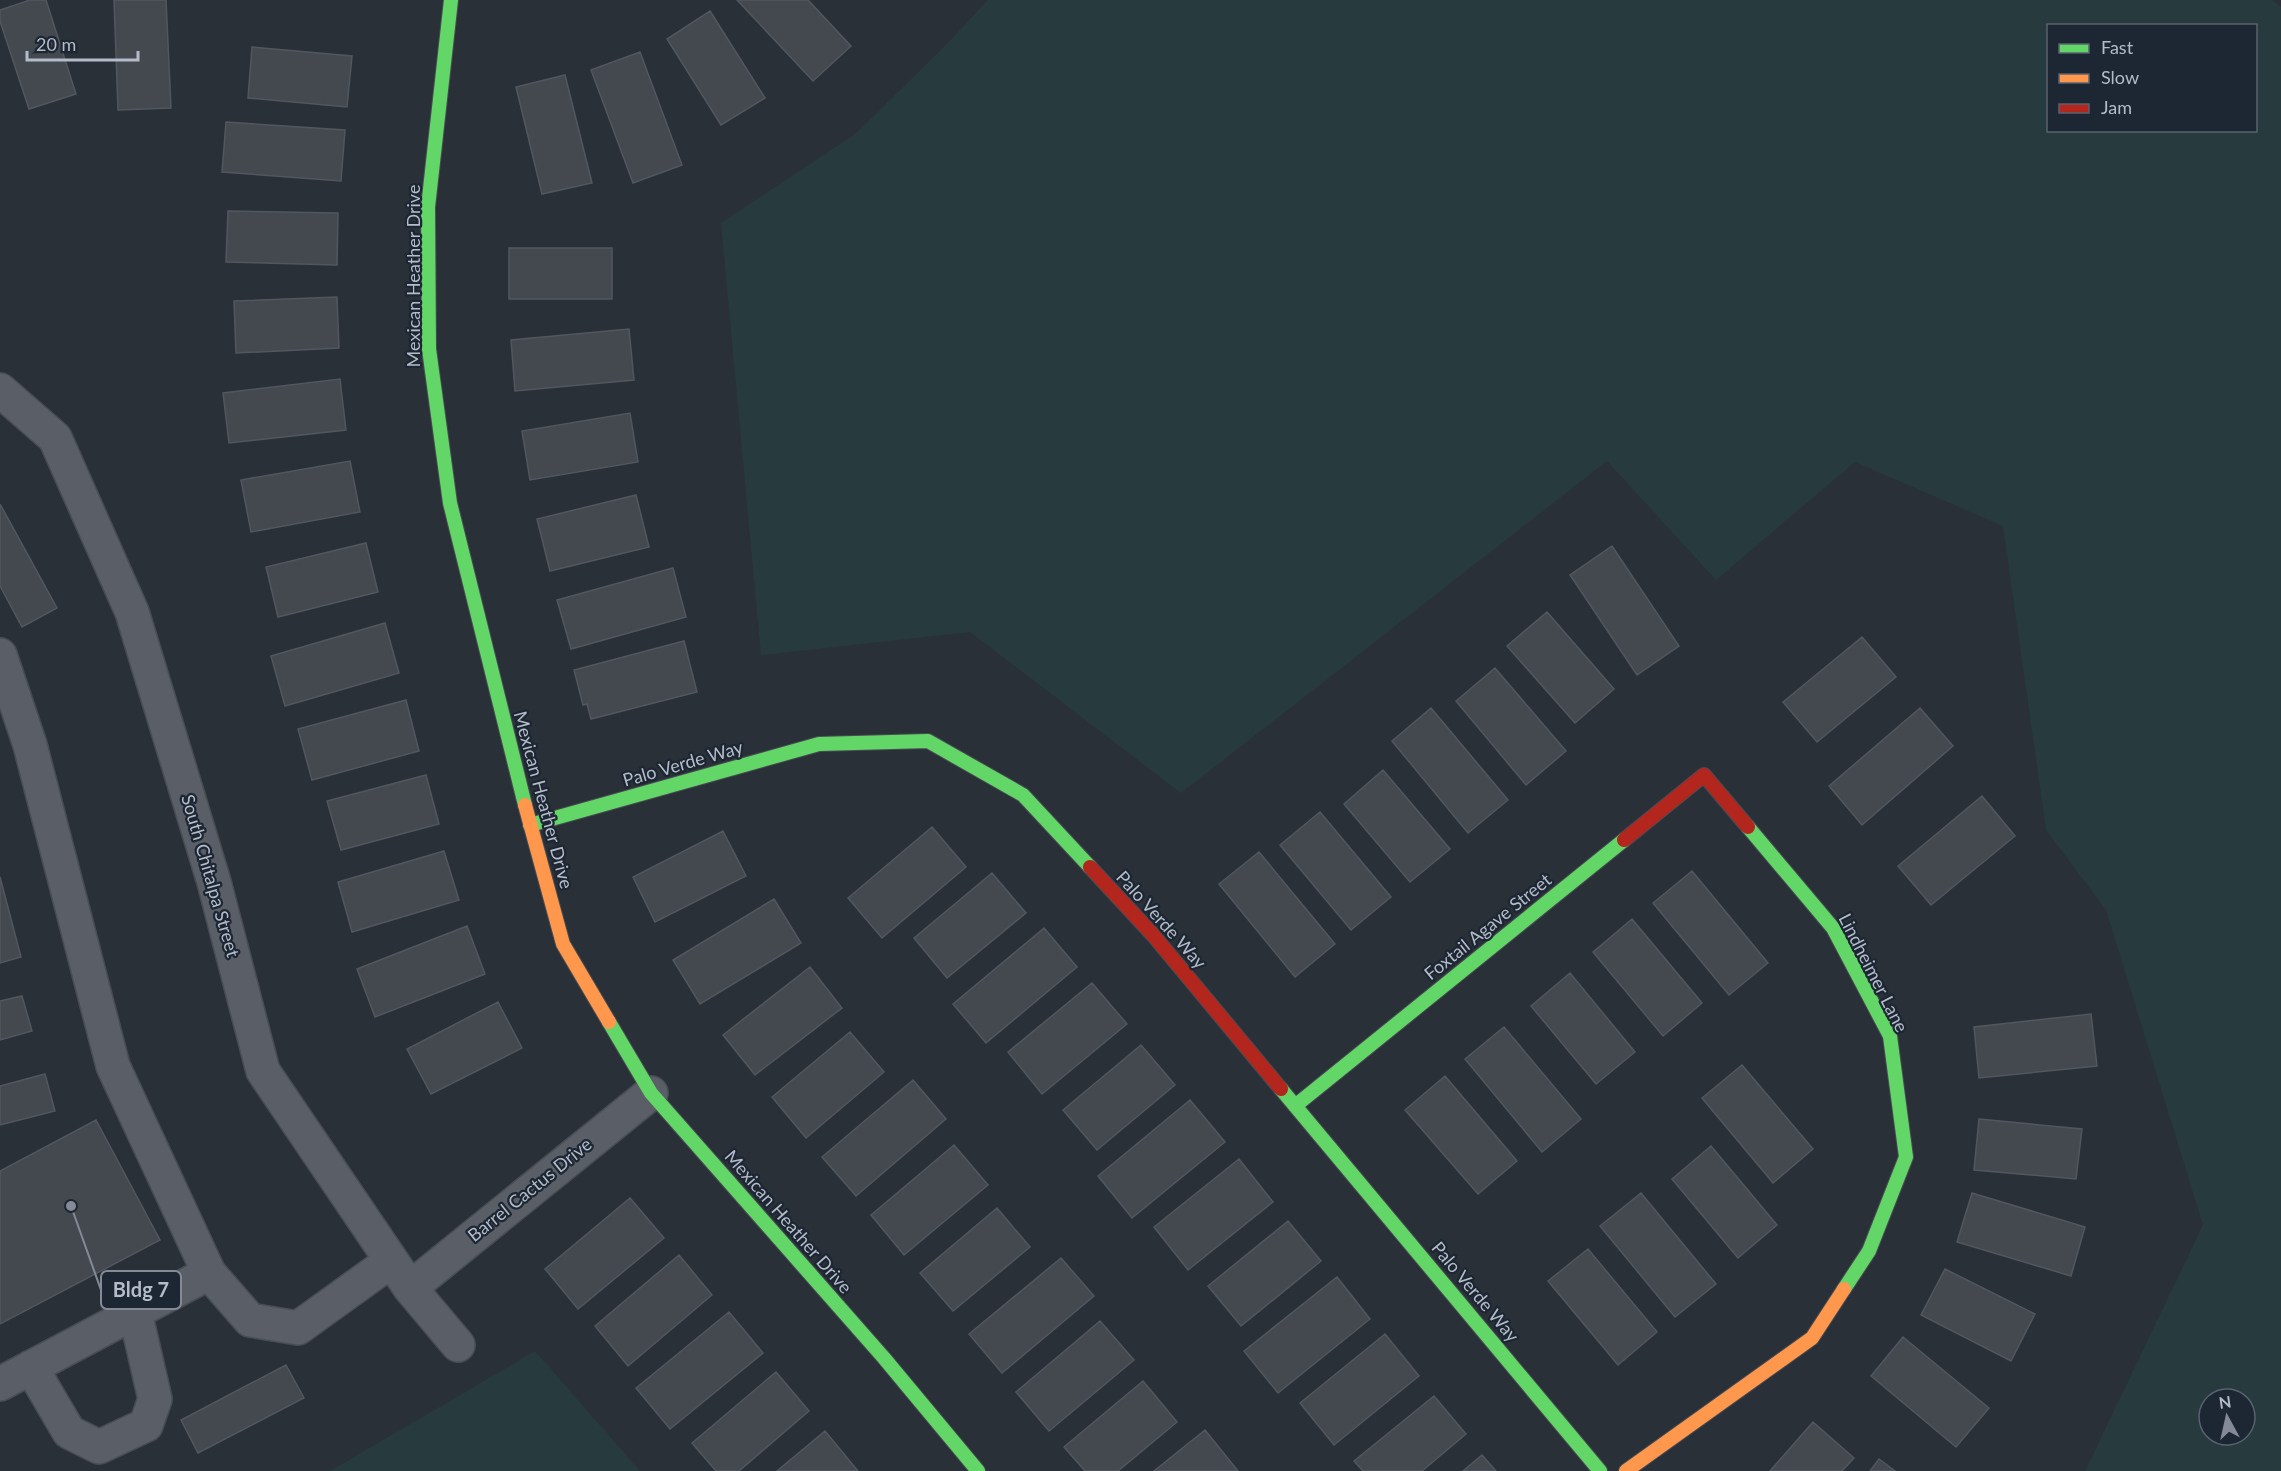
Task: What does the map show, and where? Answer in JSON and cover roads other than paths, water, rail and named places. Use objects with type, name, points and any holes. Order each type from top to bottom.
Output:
[{"type":"street","name":"Mexican Heather Drive","points":[[452,0],[428,207],[429,349],[450,503],[512,759],[563,944],[651,1093],[884,1358],[978,1471]]},
{"type":"street","name":"South Chitalpa Street","points":[[0,390],[55,438],[132,612],[213,882],[263,1071],[410,1288],[458,1345]]},
{"type":"street","points":[[0,655],[30,745],[113,1066],[209,1273],[250,1320],[298,1328],[391,1261]]},
{"type":"street","name":"Palo Verde Way","points":[[530,825],[819,744],[928,741],[1023,795],[1153,935],[1600,1471]]},
{"type":"street","name":"Foxtail Agave Street","points":[[1295,1106],[1704,775]]},
{"type":"street","name":"Lindheimer Lane","points":[[1626,1471],[1812,1338],[1869,1251],[1906,1157],[1890,1036],[1833,928],[1704,775]]},
{"type":"street","name":"Barrel Cactus Drive","points":[[410,1288],[651,1093]]},
{"type":"street","points":[[0,1384],[209,1273]]},
{"type":"street","points":[[31,1367],[69,1432],[99,1447],[146,1425],[155,1399],[135,1312]]},
{"type":"place","name":"Bldg 7","points":[[71,1206]]}]
